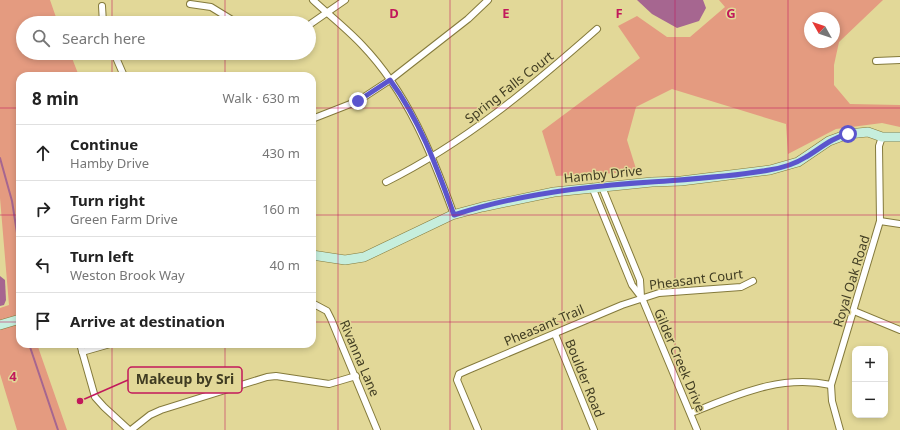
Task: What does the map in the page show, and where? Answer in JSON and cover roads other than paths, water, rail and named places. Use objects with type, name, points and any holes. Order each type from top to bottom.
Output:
[{"type":"street","points":[[313,0],[362,45],[390,80],[416,121],[432,157],[454,215]]},
{"type":"street","points":[[316,21],[345,0]]},
{"type":"street","points":[[316,117],[358,101],[390,80],[468,19],[488,0]]},
{"type":"street","points":[[190,4],[211,7],[226,16]]},
{"type":"street","points":[[102,6],[103,16]]},
{"type":"street","name":"Spring Falls Court","points":[[386,182],[453,145],[534,84],[597,29]]},
{"type":"street","points":[[117,60],[122,72]]},
{"type":"street","points":[[876,61],[900,60]]},
{"type":"street","name":"Hamby Drive","points":[[316,256],[345,260],[364,257],[454,215],[482,207],[554,192],[597,187],[681,181],[770,170],[798,162],[829,141],[843,135],[868,132],[882,137],[900,137]]},
{"type":"street","name":"Royal Oak Road","points":[[840,430],[832,401],[831,385],[880,221],[880,146],[882,137]]},
{"type":"street","name":"Gilder Creek Drive","points":[[597,187],[632,285],[642,298],[697,430]]},
{"type":"street","name":"Gilder Creek Drive","points":[[597,187],[640,280],[642,298]]},
{"type":"street","points":[[880,221],[900,224]]},
{"type":"street","name":"Pheasant Court","points":[[642,298],[659,293],[741,287],[753,281]]},
{"type":"street","name":"Pheasant Trail","points":[[478,430],[457,380],[458,376],[468,370],[642,298]]},
{"type":"street","name":"Rivanna Lane","points":[[316,305],[327,312],[356,376],[377,430]]},
{"type":"street","points":[[854,311],[900,330]]},
{"type":"street","points":[[0,325],[16,320]]},
{"type":"street","name":"Boulder Road","points":[[555,334],[594,430]]},
{"type":"street","points":[[81,348],[95,397],[104,408],[130,430],[150,415],[161,410],[267,377],[276,376],[329,384],[356,376]]},
{"type":"street","points":[[82,352],[96,348]]},
{"type":"street","points":[[691,413],[767,385],[817,382],[831,385]]},
{"type":"waterway","points":[[0,158],[12,201],[16,226]]},
{"type":"waterway","points":[[30,348],[58,430]]},
{"type":"place","name":"Makeup by Sri","points":[[80,401]]}]
